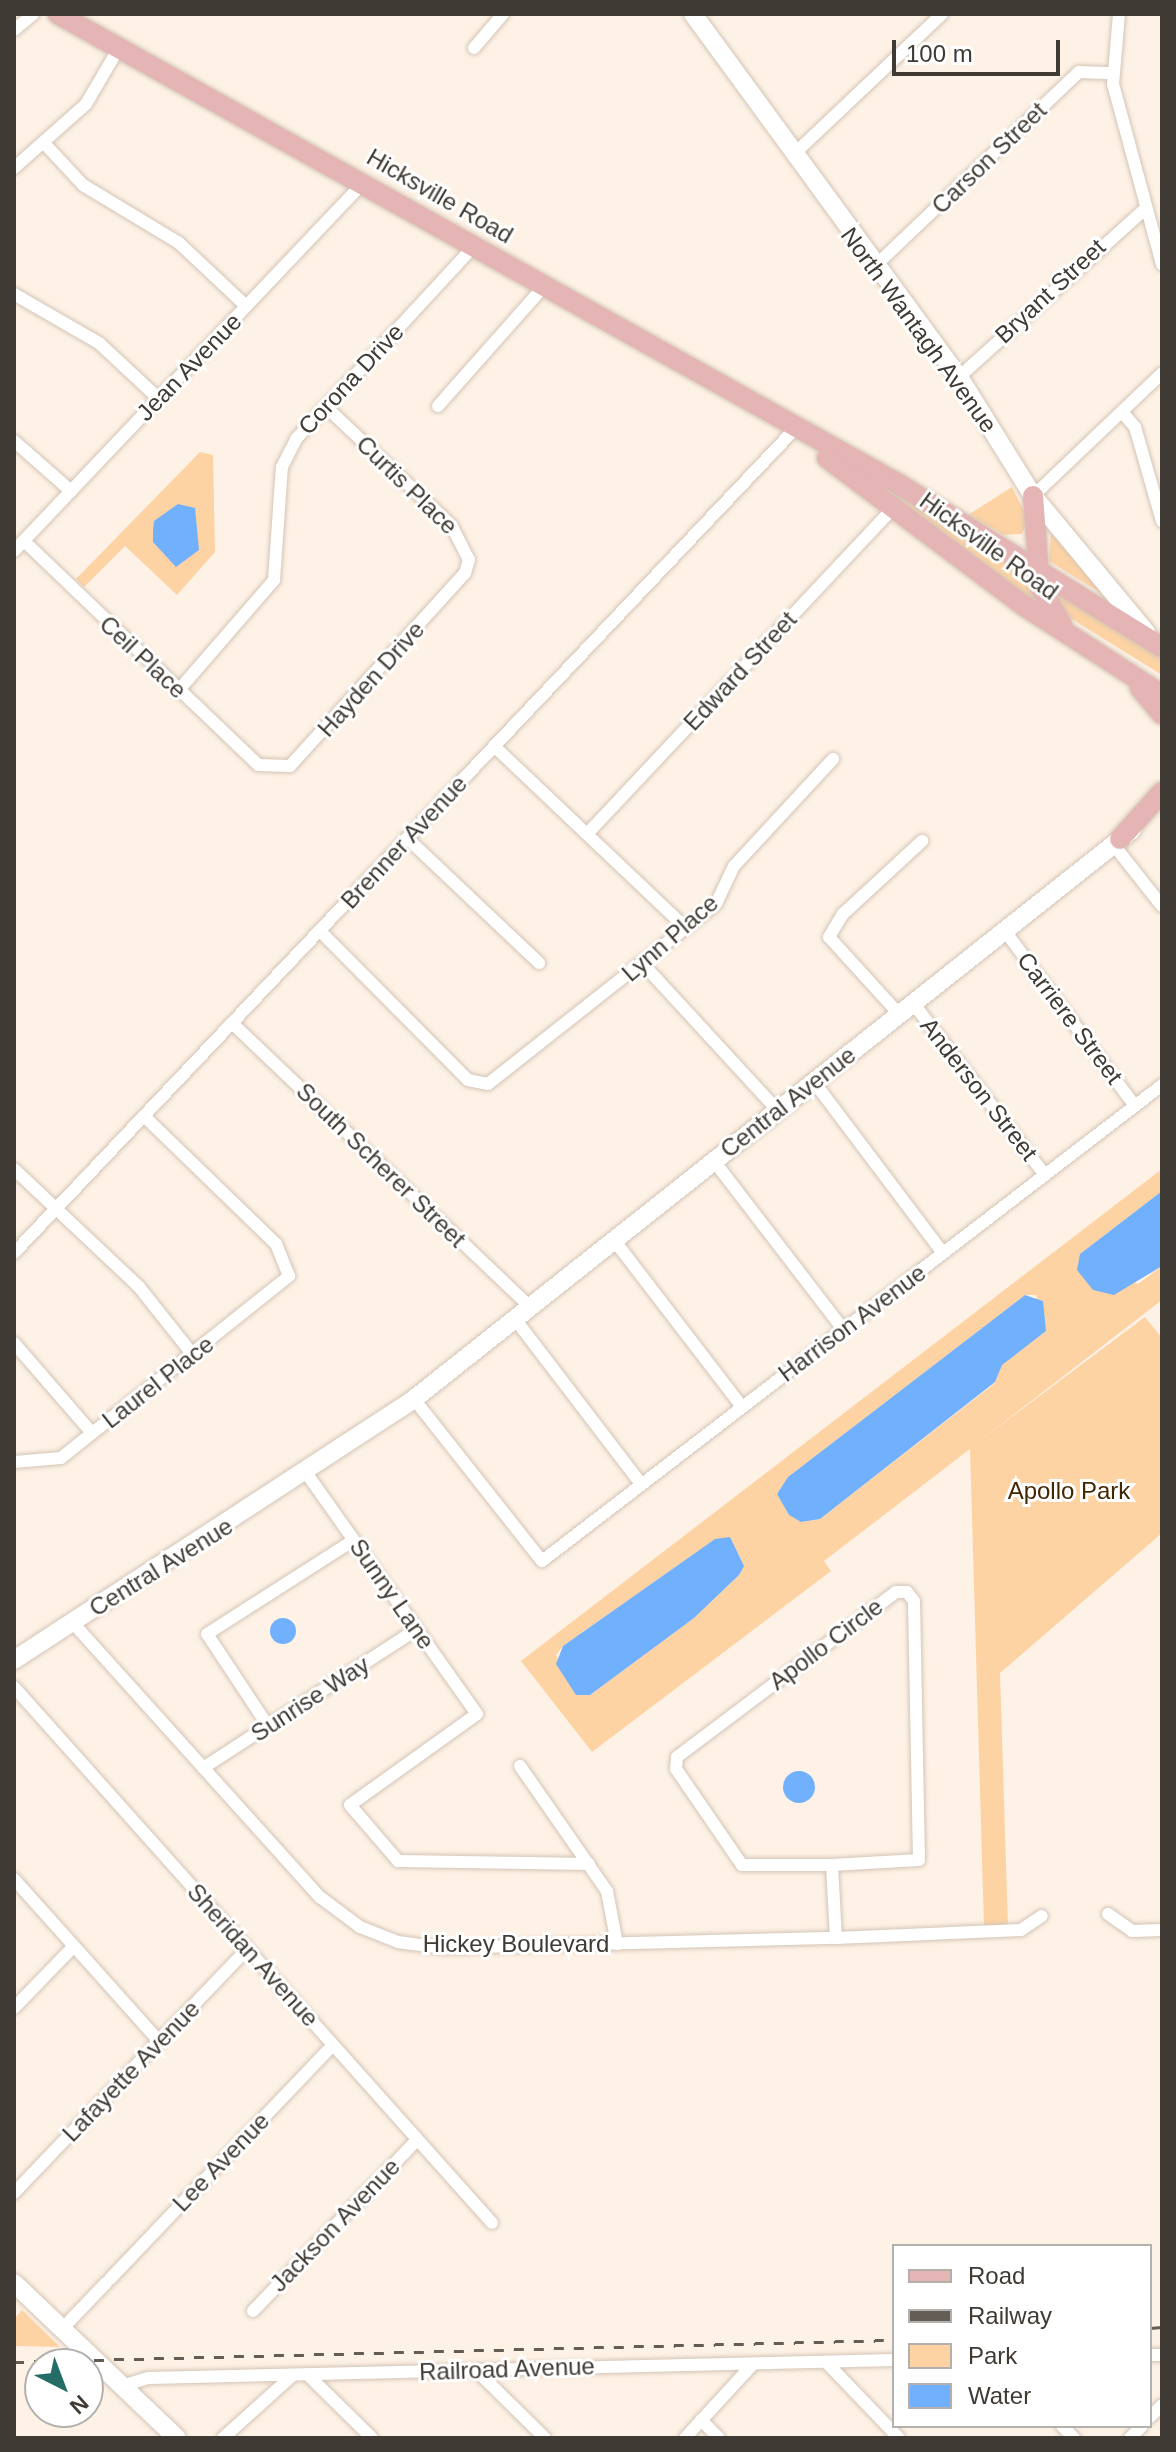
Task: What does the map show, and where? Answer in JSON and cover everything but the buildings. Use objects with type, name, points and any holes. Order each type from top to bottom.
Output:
[{"type":"main road","name":"Hicksville Road","points":[[58,14],[364,182],[793,431],[990,537],[1157,644]]},
{"type":"main road","name":"North Wantagh Avenue","points":[[699,16],[793,155],[959,377],[1033,496],[1157,644]]},
{"type":"main road","name":"Hicksville Road","points":[[793,431],[893,508],[1074,638],[1162,695]]},
{"type":"main road","points":[[1033,496],[1037,565],[1045,600],[1074,638]]},
{"type":"main road","points":[[990,537],[1018,538],[1035,520]]},
{"type":"main road","points":[[1110,661],[1162,714]]},
{"type":"main road","points":[[1117,842],[1162,792]]},
{"type":"main road","name":"Central Avenue","points":[[14,1660],[307,1474],[523,1319],[614,1240],[1162,806]]},
{"type":"main road","points":[[14,2283],[177,2438]]},
{"type":"street","points":[[14,30],[33,14]]},
{"type":"street","points":[[474,48],[503,14]]},
{"type":"street","points":[[793,155],[942,14]]},
{"type":"street","points":[[1119,14],[1113,73],[1145,209],[1162,264]]},
{"type":"street","points":[[14,168],[86,104],[120,46]]},
{"type":"street","name":"Carson Street","points":[[874,267],[1079,72],[1113,73]]},
{"type":"street","points":[[44,143],[83,185],[179,243],[246,306]]},
{"type":"street","name":"Jean Avenue","points":[[14,551],[364,182]]},
{"type":"street","name":"Bryant Street","points":[[959,377],[1145,209]]},
{"type":"street","name":"Corona Drive","points":[[178,691],[274,580],[282,467],[326,407],[474,246]]},
{"type":"street","points":[[438,406],[544,286]]},
{"type":"street","points":[[14,294],[99,343],[158,398]]},
{"type":"street","points":[[1033,496],[1162,373]]},
{"type":"street","name":"Curtis Place","points":[[326,407],[462,537],[465,573]]},
{"type":"street","points":[[1122,412],[1135,427],[1162,521]]},
{"type":"street","name":"Brenner Avenue","points":[[14,1253],[793,431]]},
{"type":"street","points":[[14,441],[71,491]]},
{"type":"street","name":"Edward Street","points":[[587,834],[893,508]]},
{"type":"street","name":"Ceil Place","points":[[24,541],[178,691],[267,768]]},
{"type":"street","name":"Hayden Drive","points":[[267,768],[302,757],[465,573]]},
{"type":"street","points":[[494,746],[686,928]]},
{"type":"street","name":"Lynn Place","points":[[320,931],[476,1085],[488,1084],[716,904],[741,856],[833,759]]},
{"type":"street","points":[[407,838],[539,963]]},
{"type":"street","name":"Anderson Street","points":[[922,841],[843,914],[829,937],[906,1009],[1045,1175]]},
{"type":"street","points":[[1117,842],[1162,906]]},
{"type":"street","name":"Carriere Street","points":[[1005,931],[1135,1106]]},
{"type":"street","points":[[643,964],[778,1111]]},
{"type":"street","name":"South Scherer Street","points":[[232,1023],[523,1319],[641,1484]]},
{"type":"street","points":[[814,1082],[943,1253]]},
{"type":"street","name":"Harrison Avenue","points":[[414,1399],[542,1561],[1162,1085]]},
{"type":"street","name":"Laurel Place","points":[[14,1462],[52,1463],[193,1355],[290,1273],[276,1244],[144,1116]]},
{"type":"street","points":[[714,1161],[843,1329]]},
{"type":"street","points":[[14,1169],[139,1287],[193,1355]]},
{"type":"street","points":[[614,1240],[742,1407]]},
{"type":"street","points":[[14,1343],[92,1433]]},
{"type":"street","name":"Sunny Lane","points":[[307,1474],[477,1714],[350,1805],[398,1861],[490,1868],[589,1864]]},
{"type":"street","points":[[268,1726],[207,1634],[354,1540]]},
{"type":"street","name":"Apollo Circle","points":[[896,1592],[907,1592],[914,1601],[919,1860],[832,1865],[742,1865],[676,1769],[677,1757],[896,1592]]},
{"type":"street","name":"Hickey Boulevard","points":[[73,1623],[320,1897],[376,1934],[441,1948],[617,1944],[1021,1930],[1042,1916]]},
{"type":"street","name":"Sunrise Way","points":[[203,1768],[417,1629]]},
{"type":"street","name":"Sheridan Avenue","points":[[14,1687],[492,2223]]},
{"type":"street","points":[[520,1766],[589,1864],[614,1909],[617,1944]]},
{"type":"street","points":[[832,1865],[836,1938]]},
{"type":"street","points":[[14,1879],[159,2041]]},
{"type":"street","points":[[1108,1914],[1132,1931],[1162,1930]]},
{"type":"street","points":[[14,2008],[74,1946]]},
{"type":"street","name":"Lafayette Avenue","points":[[14,2193],[247,1949]]},
{"type":"street","name":"Lee Avenue","points":[[62,2329],[333,2045]]},
{"type":"street","name":"Jackson Avenue","points":[[253,2311],[417,2140]]},
{"type":"street","name":"Railroad Avenue","points":[[122,2386],[149,2378],[892,2360]]},
{"type":"street","points":[[826,2362],[899,2438]]},
{"type":"street","points":[[685,2438],[753,2364]]},
{"type":"street","points":[[476,2370],[545,2438]]},
{"type":"street","points":[[307,2374],[372,2438]]},
{"type":"street","points":[[223,2438],[293,2375]]},
{"type":"street","points":[[701,2420],[719,2438]]},
{"type":"green space","points":[[200,452],[213,455],[215,552],[177,595],[125,546],[84,587],[76,579]]},
{"type":"green space","points":[[880,482],[1031,570],[1037,603],[913,514]]},
{"type":"green space","points":[[1012,487],[1028,519],[1022,534],[1004,535],[968,515]]},
{"type":"green space","points":[[1051,532],[1104,595],[1049,561]]},
{"type":"green space","points":[[1052,584],[1162,660],[1162,675],[1067,616]]},
{"type":"green space","name":"Apollo Park","points":[[1162,1169],[1162,1191],[1080,1254],[1138,1284],[1162,1266],[1162,1300],[978,1442],[1145,1317],[1162,1338],[1162,1533],[1000,1673],[1008,1927],[984,1927],[970,1449],[824,1561],[831,1571],[592,1752],[521,1661]],"holes":[[[1025,1295],[1036,1295],[1046,1331],[1001,1365],[995,1383],[820,1519],[801,1522],[789,1515],[777,1494],[788,1477]],[[715,1539],[741,1558],[739,1575],[694,1618],[590,1695],[576,1695],[556,1655],[563,1646]]]},
{"type":"green space","points":[[22,2310],[60,2347],[14,2346],[14,2319]]},
{"type":"water","points":[[178,504],[195,508],[199,550],[176,567],[153,542],[153,531],[154,521]]},
{"type":"water","points":[[1162,1191],[1162,1266],[1114,1295],[1093,1290],[1077,1270],[1080,1254]]},
{"type":"water","points":[[1025,1295],[1043,1301],[1046,1331],[1002,1365],[995,1382],[820,1519],[801,1522],[789,1515],[777,1494],[788,1477]]},
{"type":"water","points":[[730,1537],[744,1566],[739,1575],[694,1618],[590,1695],[576,1695],[556,1664],[563,1646],[715,1539]]},
{"type":"water","points":[[283,1618],[292,1622],[296,1631],[292,1640],[283,1644],[274,1640],[270,1631],[274,1622]]},
{"type":"water","points":[[799,1771],[810,1776],[815,1787],[810,1798],[799,1803],[788,1798],[783,1787],[788,1776]]},
{"type":"railway","points":[[1152,2328],[1162,2327]]},
{"type":"railway","points":[[14,2362],[892,2340]]}]
